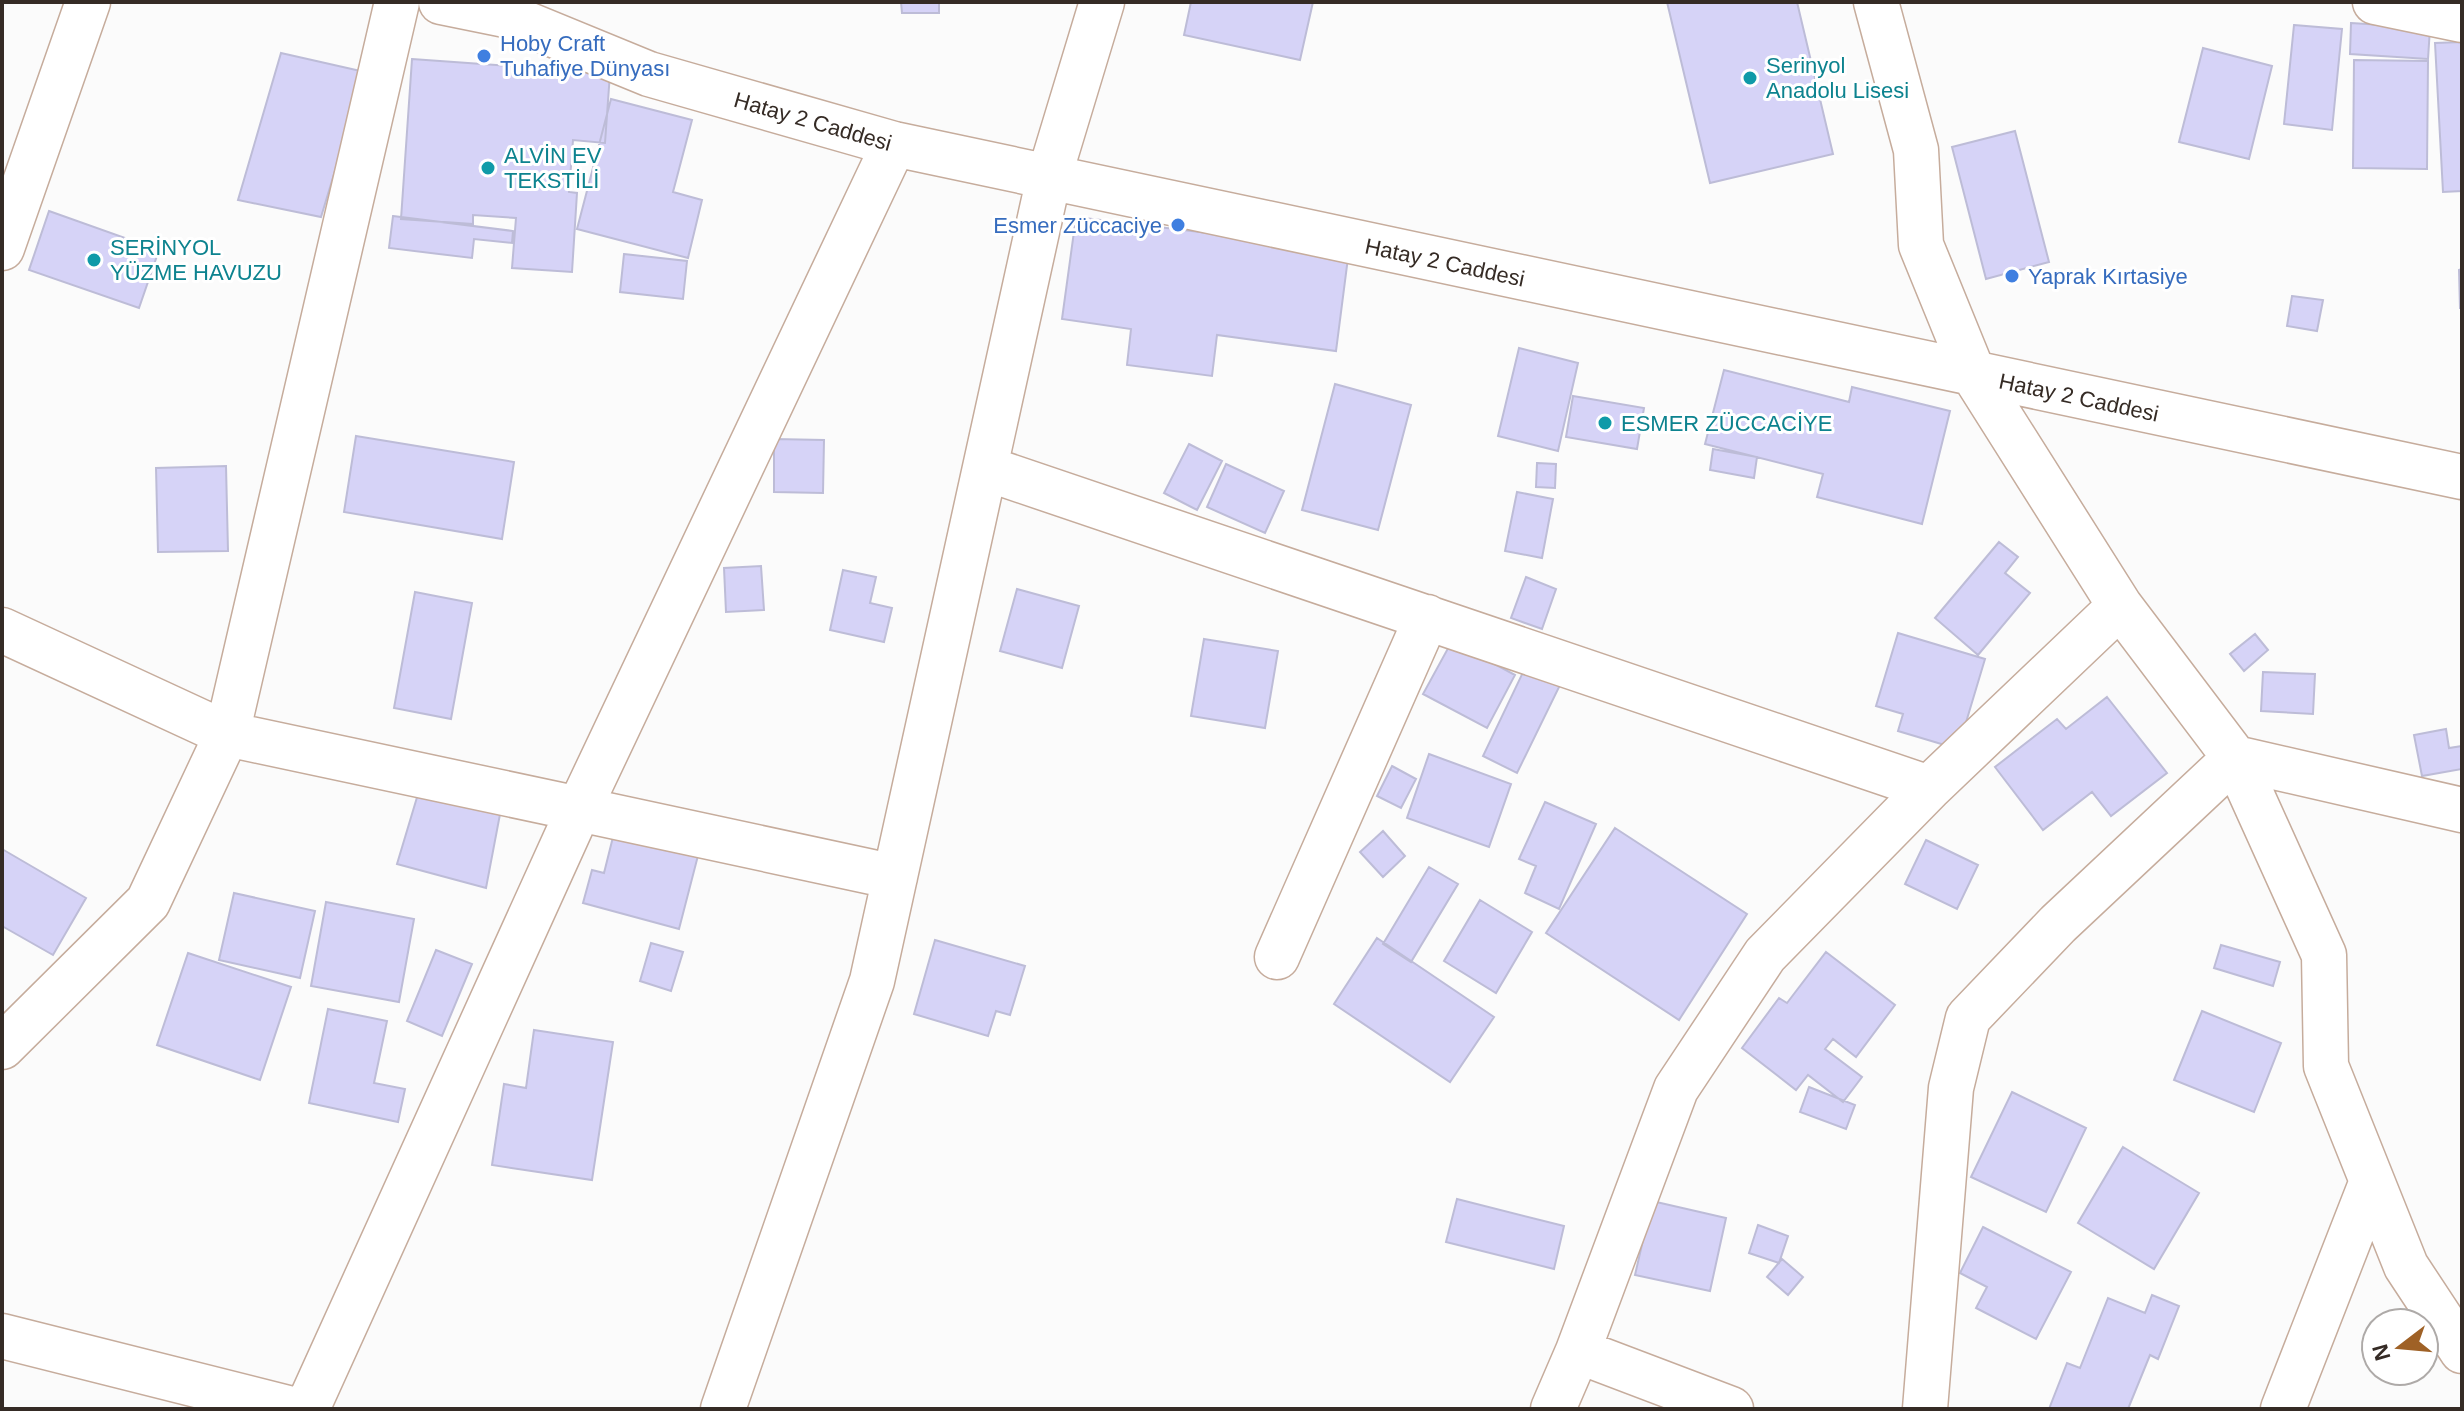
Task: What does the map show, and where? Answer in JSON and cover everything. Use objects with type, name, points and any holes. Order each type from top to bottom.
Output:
[{"type":"street","points":[[2,248],[88,2]]},
{"type":"street","points":[[2,1047],[148,902],[227,734],[397,2]]},
{"type":"street","name":"Hatay 2 Caddesi","points":[[441,2],[522,8],[649,74],[894,144],[2462,477]]},
{"type":"street","points":[[723,1409],[872,981],[1049,177],[1102,2]]},
{"type":"street","points":[[1876,2],[1916,150],[1921,245],[1974,375],[2120,606],[2235,758],[2324,955],[2326,1066],[2406,1266],[2462,1351]]},
{"type":"street","points":[[2375,2],[2462,20]]},
{"type":"street","points":[[307,1409],[579,809],[894,144]]},
{"type":"street","points":[[985,468],[1929,788]]},
{"type":"street","points":[[1553,1409],[1578,1351],[1676,1089],[1765,955],[1929,788],[2120,606]]},
{"type":"street","points":[[1277,957],[1427,617]]},
{"type":"street","points":[[2,630],[227,734],[895,877]]},
{"type":"street","points":[[2235,758],[2462,810]]},
{"type":"street","points":[[1925,1409],[1951,1088],[1968,1018],[2058,924],[2235,758]]},
{"type":"street","points":[[2283,1409],[2372,1181]]},
{"type":"street","points":[[2,1336],[292,1409]]},
{"type":"street","points":[[1578,1351],[1731,1409]]},
{"type":"building","points":[[901,2],[939,2],[939,13],[902,13]]},
{"type":"building","points":[[1191,2],[1313,2],[1300,60],[1184,35]]},
{"type":"building","name":"Serinyol Anadolu Lisesi","points":[[1667,2],[1797,2],[1833,154],[1710,183]]},
{"type":"building","points":[[2351,23],[2430,28],[2428,59],[2350,54]]},
{"type":"building","points":[[2294,25],[2342,29],[2332,130],[2284,124]]},
{"type":"building","points":[[2462,42],[2462,191],[2443,192],[2435,43]]},
{"type":"building","points":[[2203,48],[2272,66],[2249,159],[2179,142]]},
{"type":"building","points":[[281,53],[365,72],[321,217],[238,200]]},
{"type":"building","name":"ALVİN EV TEKSTİLİ","points":[[412,59],[610,73],[605,143],[573,140],[569,192],[577,193],[572,272],[512,268],[516,218],[473,215],[473,224],[401,219]]},
{"type":"building","points":[[2354,60],[2428,61],[2427,169],[2353,168]]},
{"type":"building","points":[[611,99],[692,120],[673,192],[702,200],[688,258],[577,229]]},
{"type":"building","points":[[2015,131],[2049,262],[1986,279],[1952,147]]},
{"type":"building","name":"SERİNYOL YÜZME HAVUZU","points":[[49,211],[159,250],[139,308],[29,270]]},
{"type":"building","points":[[393,216],[513,231],[512,243],[474,239],[472,258],[389,248]]},
{"type":"building","points":[[1076,217],[1349,250],[1336,351],[1217,335],[1212,376],[1127,365],[1131,329],[1062,319]]},
{"type":"building","points":[[624,254],[687,261],[683,299],[620,292]]},
{"type":"building","points":[[2462,269],[2462,308],[2460,308],[2459,270]]},
{"type":"building","points":[[2292,296],[2323,300],[2317,331],[2287,326]]},
{"type":"building","points":[[1519,348],[1578,363],[1558,451],[1498,436]]},
{"type":"building","points":[[1724,370],[1849,402],[1852,387],[1950,411],[1922,524],[1817,497],[1823,474],[1705,444]]},
{"type":"building","points":[[1335,384],[1411,405],[1378,530],[1302,510]]},
{"type":"building","name":"ESMER ZÜCCACİYE","points":[[1573,396],[1644,408],[1637,449],[1566,437]]},
{"type":"building","points":[[356,436],[514,462],[502,539],[344,512]]},
{"type":"building","points":[[774,439],[824,440],[823,493],[774,492]]},
{"type":"building","points":[[1189,444],[1222,461],[1197,510],[1164,493]]},
{"type":"building","points":[[1713,449],[1757,457],[1754,478],[1710,470]]},
{"type":"building","points":[[1537,463],[1556,464],[1555,488],[1536,487]]},
{"type":"building","points":[[1226,464],[1284,491],[1265,533],[1207,507]]},
{"type":"building","points":[[226,466],[228,551],[158,552],[156,468]]},
{"type":"building","points":[[1517,492],[1553,499],[1542,558],[1505,551]]},
{"type":"building","points":[[1999,542],[2018,557],[2005,573],[2030,593],[1978,655],[1935,618]]},
{"type":"building","points":[[761,566],[764,610],[726,612],[724,568]]},
{"type":"building","points":[[843,570],[876,577],[870,603],[892,608],[884,642],[830,630]]},
{"type":"building","points":[[1526,577],[1556,589],[1542,629],[1511,618]]},
{"type":"building","points":[[1017,589],[1079,606],[1062,668],[1000,651]]},
{"type":"building","points":[[415,592],[472,603],[451,719],[394,708]]},
{"type":"building","points":[[1898,633],[1985,659],[1958,749],[1898,731],[1903,714],[1876,706]]},
{"type":"building","points":[[2255,634],[2268,650],[2244,671],[2230,654]]},
{"type":"building","points":[[1204,639],[1278,651],[1265,728],[1191,716]]},
{"type":"building","points":[[1452,641],[1515,675],[1487,728],[1423,694]]},
{"type":"building","points":[[1526,666],[1561,683],[1517,773],[1483,756]]},
{"type":"building","points":[[2263,672],[2315,674],[2313,714],[2261,711]]},
{"type":"building","points":[[2107,697],[2167,773],[2111,816],[2092,792],[2043,830],[1995,767],[2057,719],[2066,729]]},
{"type":"building","points":[[2446,729],[2449,748],[2462,746],[2462,769],[2422,776],[2414,735]]},
{"type":"building","points":[[1429,754],[1511,784],[1489,847],[1407,818]]},
{"type":"building","points":[[1392,766],[1416,779],[1401,808],[1377,796]]},
{"type":"building","points":[[421,784],[501,809],[486,888],[397,864]]},
{"type":"building","points":[[1545,802],[1596,824],[1559,909],[1525,893],[1536,866],[1519,859]]},
{"type":"building","points":[[617,821],[701,844],[679,929],[583,903],[592,870],[604,873]]},
{"type":"building","points":[[1615,828],[1747,914],[1679,1020],[1546,933]]},
{"type":"building","points":[[1383,831],[1405,856],[1383,877],[1360,852]]},
{"type":"building","points":[[1926,840],[1978,865],[1957,909],[1905,884]]},
{"type":"building","points":[[2,849],[86,898],[53,955],[2,926]]},
{"type":"building","points":[[1429,867],[1458,884],[1411,962],[1383,944]]},
{"type":"building","points":[[234,893],[315,911],[300,978],[219,960]]},
{"type":"building","points":[[1480,900],[1532,932],[1496,993],[1444,961]]},
{"type":"building","points":[[326,902],[414,919],[399,1002],[311,986]]},
{"type":"building","points":[[1377,938],[1494,1017],[1450,1082],[1334,1004]]},
{"type":"building","points":[[935,940],[1025,966],[1010,1015],[996,1011],[988,1036],[914,1014]]},
{"type":"building","points":[[651,943],[683,952],[671,991],[640,981]]},
{"type":"building","points":[[2221,945],[2280,962],[2273,986],[2214,968]]},
{"type":"building","points":[[436,950],[472,964],[442,1036],[407,1021]]},
{"type":"building","points":[[1826,952],[1895,1005],[1856,1057],[1833,1039],[1825,1049],[1862,1077],[1843,1102],[1808,1075],[1796,1090],[1742,1048],[1779,998],[1787,1003]]},
{"type":"building","points":[[188,953],[291,987],[260,1080],[157,1045]]},
{"type":"building","points":[[328,1009],[387,1021],[374,1083],[405,1089],[398,1122],[309,1103]]},
{"type":"building","points":[[2202,1011],[2281,1043],[2254,1112],[2174,1080]]},
{"type":"building","points":[[534,1030],[613,1042],[592,1180],[492,1165],[504,1084],[526,1088]]},
{"type":"building","points":[[1809,1087],[1855,1105],[1846,1129],[1800,1112]]},
{"type":"building","points":[[2012,1092],[2086,1128],[2046,1212],[1971,1177]]},
{"type":"building","points":[[2123,1147],[2199,1193],[2154,1269],[2078,1223]]},
{"type":"building","points":[[1457,1199],[1564,1226],[1554,1269],[1446,1242]]},
{"type":"building","points":[[1652,1201],[1726,1218],[1710,1291],[1635,1275]]},
{"type":"building","points":[[1758,1225],[1788,1236],[1779,1263],[1749,1253]]},
{"type":"building","points":[[1983,1227],[2071,1272],[2036,1339],[1976,1308],[1987,1287],[1960,1273]]},
{"type":"building","points":[[1782,1259],[1803,1277],[1788,1295],[1767,1277]]},
{"type":"building","points":[[2152,1295],[2179,1306],[2158,1359],[2150,1355],[2128,1409],[2049,1409],[2067,1363],[2080,1368],[2108,1298],[2145,1313]]},
{"type":"place","name":"Hoby Craft Tuhafiye Dünyası","points":[[484,56]]},
{"type":"place","name":"Serinyol Anadolu Lisesi","points":[[1750,78]]},
{"type":"place","name":"ALVİN EV TEKSTİLİ","points":[[488,168]]},
{"type":"place","name":"Esmer Züccaciye","points":[[1178,225]]},
{"type":"place","name":"SERİNYOL YÜZME HAVUZU","points":[[94,260]]},
{"type":"place","name":"Yaprak Kırtasiye","points":[[2012,276]]},
{"type":"place","name":"ESMER ZÜCCACİYE","points":[[1605,423]]}]
